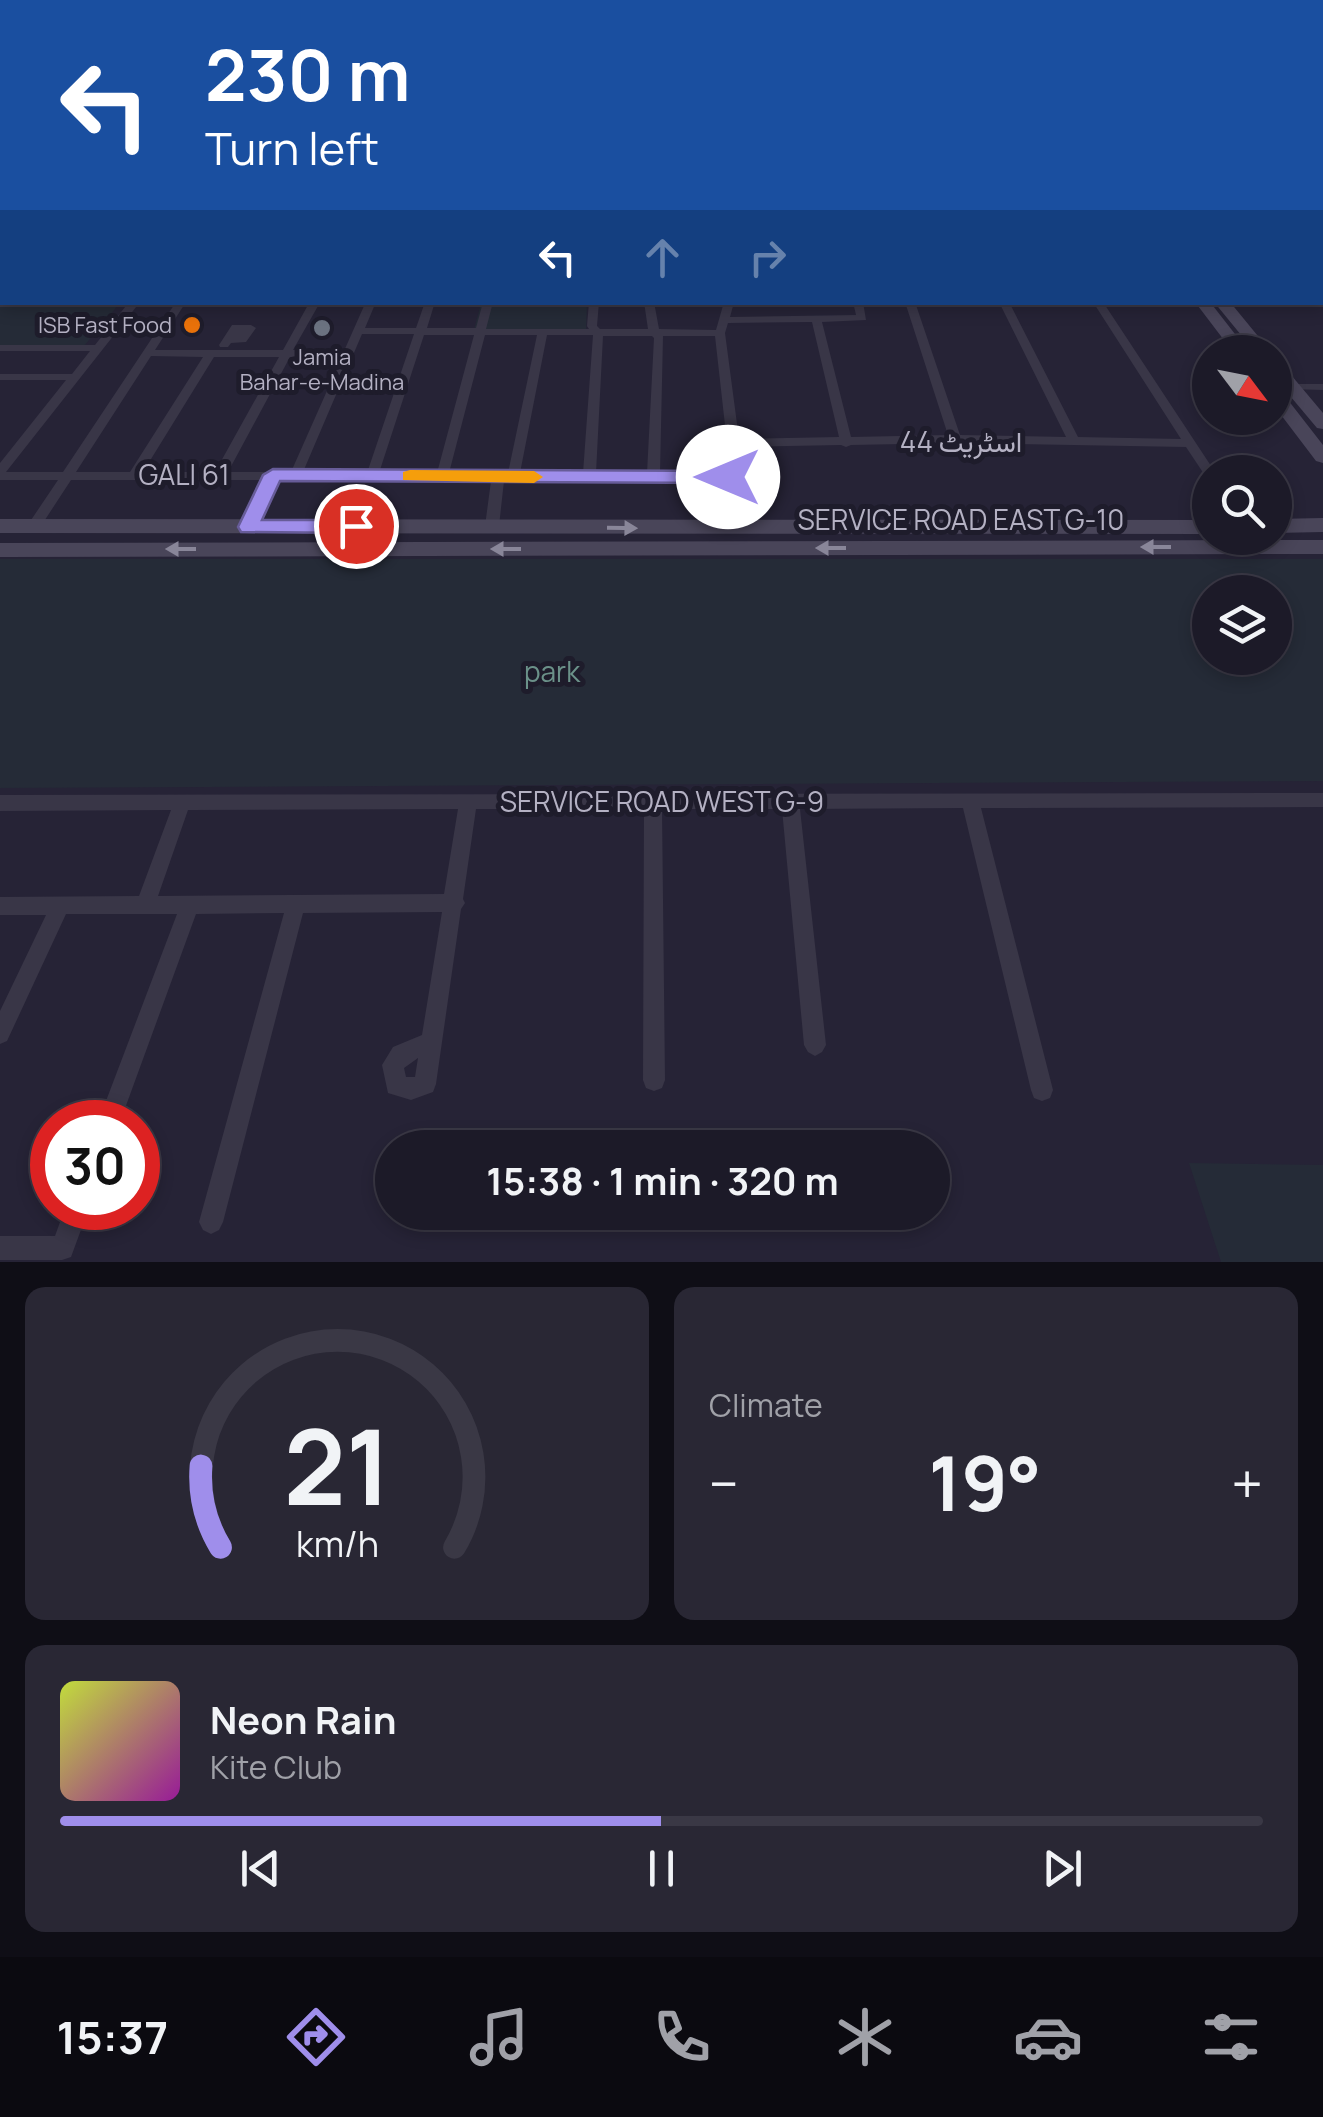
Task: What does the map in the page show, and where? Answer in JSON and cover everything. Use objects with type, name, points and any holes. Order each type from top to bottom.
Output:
[{"type":"main road","points":[[1204,305],[1228,335]]},
{"type":"main road","points":[[1223,305],[1248,335]]},
{"type":"main road","points":[[1292,398],[1323,424]]},
{"type":"main road","points":[[1292,406],[1323,457]]},
{"type":"main road","points":[[1292,526],[1323,525]]},
{"type":"main road","name":"SERVICE ROAD EAST G-10","points":[[0,526],[1192,526]]},
{"type":"main road","points":[[349,549],[356,526]]},
{"type":"main road","name":"SERVICE ROAD EAST G-10","points":[[0,550],[1323,547]]},
{"type":"street","points":[[0,473],[132,305]]},
{"type":"street","points":[[34,526],[179,305]]},
{"type":"street","points":[[220,475],[313,305]]},
{"type":"street","points":[[296,475],[369,305]]},
{"type":"street","points":[[372,476],[429,305]]},
{"type":"street","points":[[442,476],[487,305]]},
{"type":"street","points":[[589,476],[598,334],[592,326],[594,305]]},
{"type":"street","points":[[649,305],[652,327],[659,333]]},
{"type":"street","points":[[728,305],[721,327],[733,444],[728,477],[737,529]]},
{"type":"street","points":[[358,331],[659,333],[862,318],[859,305]]},
{"type":"street","points":[[911,305],[927,344],[954,439]]},
{"type":"street","points":[[1006,305],[1074,442]]},
{"type":"street","points":[[1100,305],[1198,455]]},
{"type":"street","points":[[817,321],[846,443]]},
{"type":"street","points":[[492,526],[543,331]]},
{"type":"street","points":[[653,477],[659,333]]},
{"type":"street","points":[[0,348],[98,348]]},
{"type":"street","points":[[150,350],[220,348],[348,354]]},
{"type":"street","points":[[134,474],[220,348]]},
{"type":"street","points":[[0,378],[75,377]]},
{"type":"street","points":[[1292,390],[1323,387]]},
{"type":"street","name":"اسٹریٹ 44","points":[[733,444],[954,439],[1190,443]]},
{"type":"street","name":"GALI 61","points":[[0,473],[728,477]]},
{"type":"street","points":[[248,527],[273,475]]},
{"type":"street","name":"SERVICE ROAD WEST G-9","points":[[0,803],[1323,800]]},
{"type":"street","points":[[790,801],[815,1045]]},
{"type":"street","points":[[970,801],[1042,1090]]},
{"type":"street","points":[[428,1047],[420,1045],[393,1064],[396,1085],[412,1089],[425,1084],[456,903],[468,802]]},
{"type":"street","points":[[653,802],[654,1080]]},
{"type":"street","points":[[146,904],[182,803]]},
{"type":"street","points":[[0,906],[456,903]]},
{"type":"street","points":[[117,1100],[190,904]]},
{"type":"street","points":[[212,1222],[296,904]]},
{"type":"street","points":[[0,1034],[60,906]]},
{"type":"street","points":[[0,1248],[62,1248],[69,1230]]},
{"type":"green space","points":[[0,305],[118,305],[84,346],[0,346]]},
{"type":"green space","points":[[480,305],[587,305],[586,330],[474,330]]},
{"type":"green space","name":"park","points":[[0,559],[1323,559],[1323,781],[0,788]]},
{"type":"green space","points":[[1189,1163],[1323,1165],[1323,1262],[1221,1262]]},
{"type":"slow traffic","points":[[410,476],[534,477]]},
{"type":"place","name":"ISB Fast Food","points":[[192,325]]},
{"type":"place","name":"Jamia Bahar-e-Madina","points":[[322,328]]},
{"type":"route","points":[[356,526],[248,527],[273,475],[728,477]]}]
